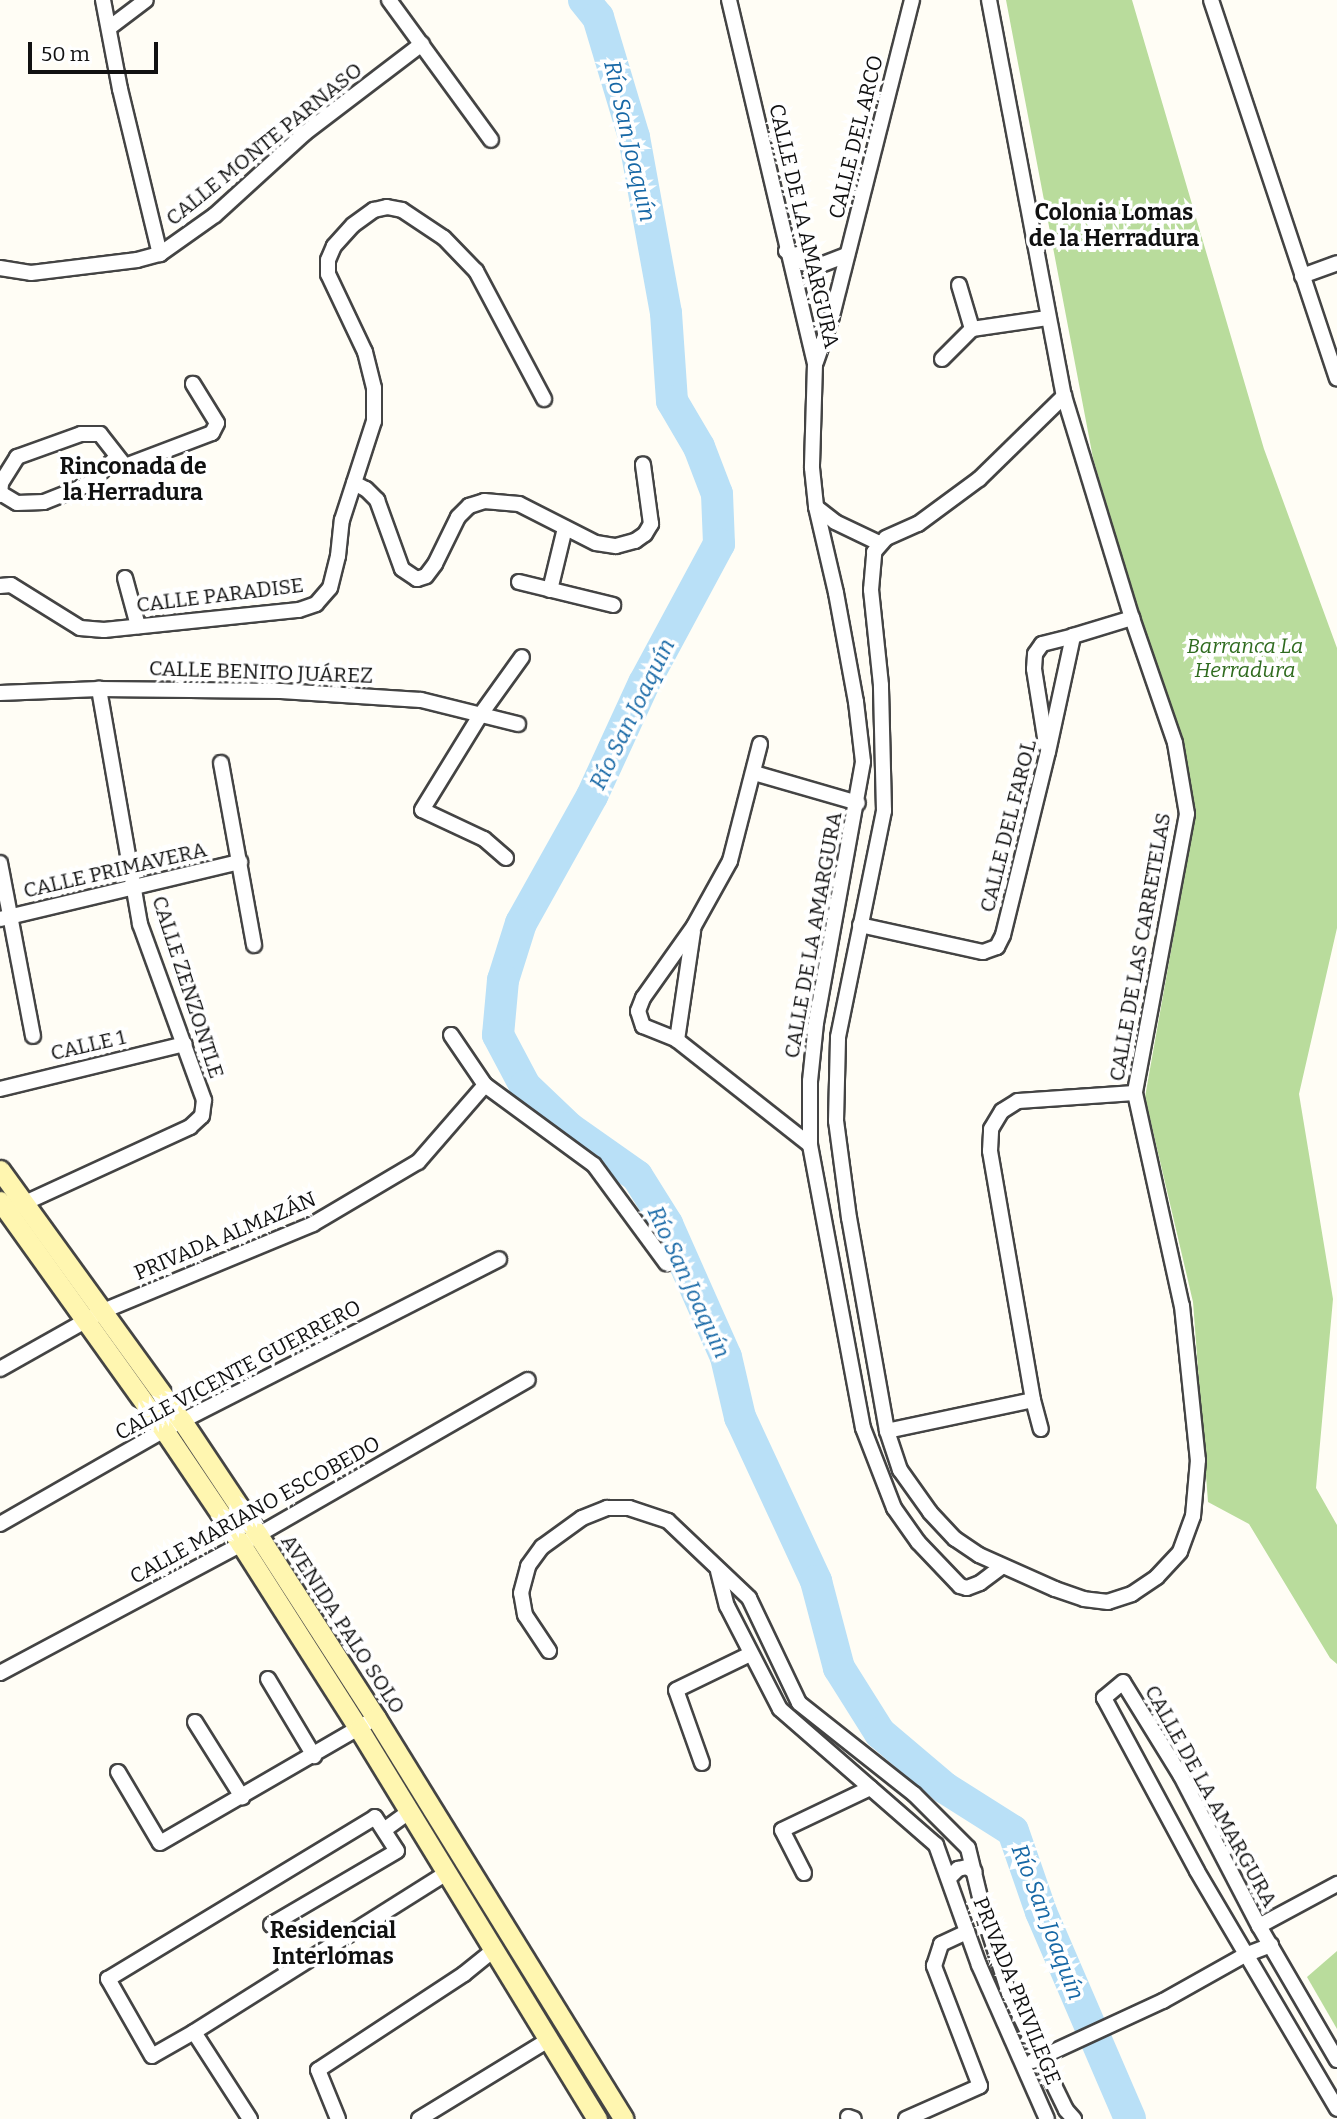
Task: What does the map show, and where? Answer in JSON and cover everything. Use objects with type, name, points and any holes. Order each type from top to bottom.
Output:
[{"type":"main road","name":"AVENIDA PALO SOLO","points":[[0,1170],[8,1208],[84,1320],[249,1540],[376,1718],[624,2119]]},
{"type":"main road","name":"AVENIDA PALO SOLO","points":[[8,1208],[103,1311],[182,1421],[359,1729],[492,1951],[597,2119]]},
{"type":"street","points":[[103,0],[120,89],[160,254]]},
{"type":"street","points":[[109,28],[146,0]]},
{"type":"street","points":[[389,0],[491,140]]},
{"type":"street","name":"CALLE DE LA AMARGURA","points":[[729,0],[786,251],[815,364],[812,468],[816,507],[836,593],[856,702],[863,762],[858,803],[816,1023],[810,1082],[810,1145],[863,1428],[894,1508],[918,1542],[960,1586],[967,1588],[981,1583],[1001,1567]]},
{"type":"street","name":"CALLE DEL ARCO","points":[[815,364],[832,316],[912,0]]},
{"type":"street","name":"CALLE DE LAS CARRETELAS","points":[[989,0],[1047,318],[1064,396],[1132,618],[1175,743],[1187,814],[1135,1093],[1182,1306],[1198,1460],[1193,1516],[1180,1552],[1157,1577],[1132,1594],[1108,1602],[1084,1600]]},
{"type":"street","points":[[1211,0],[1337,379]]},
{"type":"street","name":"CALLE MONTE PARNASO","points":[[0,268],[31,273],[137,260],[160,254],[215,215],[305,133],[422,44]]},
{"type":"street","name":"CALLE PARADISE","points":[[0,586],[11,585],[80,628],[104,630],[299,610],[316,604],[330,588],[338,556],[342,520],[374,421],[374,388],[365,352],[328,274],[328,260],[334,246],[353,225],[374,210],[387,207],[401,209],[444,238],[476,271],[544,399]]},
{"type":"street","points":[[786,251],[803,262],[818,266],[846,256]]},
{"type":"street","points":[[1302,276],[1337,263]]},
{"type":"street","points":[[959,285],[972,329]]},
{"type":"street","points":[[943,359],[972,329],[1047,318]]},
{"type":"street","points":[[116,458],[87,485],[44,502],[17,503],[1,495],[1,482],[17,457],[81,434],[100,434],[116,458],[125,466],[212,433],[218,423],[193,384]]},
{"type":"street","points":[[816,507],[835,522],[879,543],[918,524],[979,480],[1064,396]]},
{"type":"street","points":[[354,483],[366,489],[377,500],[402,569],[417,579],[426,576],[435,564],[458,517],[469,506],[484,501],[519,504],[596,543],[616,546],[635,541],[645,534],[651,524],[643,465]]},
{"type":"street","points":[[550,590],[565,528]]},
{"type":"street","name":"CALLE DE LA AMARGURA","points":[[879,543],[871,564],[871,590],[881,685],[884,811],[838,1037],[836,1121],[849,1218],[887,1430],[900,1470],[930,1512],[955,1539],[1001,1567],[1084,1600]]},
{"type":"street","points":[[125,578],[138,626]]},
{"type":"street","points":[[519,582],[613,605]]},
{"type":"street","points":[[1048,752],[1034,669],[1035,654],[1042,644],[1132,618]]},
{"type":"street","name":"CALLE DEL FAROL","points":[[860,925],[983,952],[997,947],[1003,935],[1048,752],[1073,636]]},
{"type":"street","points":[[506,858],[484,839],[422,810],[481,714],[522,657]]},
{"type":"street","name":"CALLE BENITO JUÁREZ","points":[[0,693],[99,689],[282,691],[409,699],[518,724]]},
{"type":"street","name":"CALLE ZENZONTLE","points":[[8,1208],[190,1127],[202,1116],[204,1100],[140,924],[99,689]]},
{"type":"street","points":[[760,744],[730,861],[694,926],[643,998],[638,1011],[643,1026],[677,1040],[810,1145]]},
{"type":"street","points":[[221,763],[254,945]]},
{"type":"street","points":[[754,773],[858,803]]},
{"type":"street","name":"CALLE PRIMAVERA","points":[[4,918],[133,885],[240,862]]},
{"type":"street","points":[[0,863],[4,918],[33,1036]]},
{"type":"street","points":[[677,1040],[694,926]]},
{"type":"street","points":[[450,1035],[485,1085],[594,1165],[666,1263]]},
{"type":"street","name":"CALLE 1","points":[[0,1089],[185,1044]]},
{"type":"street","name":"PRIVADA ALMAZÁN","points":[[0,1369],[103,1311],[313,1224],[407,1169],[418,1162],[485,1085]]},
{"type":"street","points":[[1041,1429],[1033,1400],[990,1151],[991,1129],[1002,1111],[1018,1101],[1135,1093]]},
{"type":"street","name":"CALLE VICENTE GUERRERO","points":[[0,1524],[164,1430],[499,1259]]},
{"type":"street","name":"CALLE MARIANO ESCOBEDO","points":[[0,1673],[249,1540],[528,1380]]},
{"type":"street","points":[[887,1430],[1033,1400]]},
{"type":"street","name":"PRIVADA PRIVILEGE","points":[[549,1651],[525,1615],[522,1593],[528,1566],[542,1547],[582,1518],[607,1508],[629,1508],[668,1521],[749,1598],[799,1703],[914,1794],[968,1849],[986,1922],[1009,1993],[1039,2056],[1074,2119]]},
{"type":"street","name":"PRIVADA PRIVILEGE","points":[[718,1571],[727,1606],[780,1709],[936,1845],[967,1931],[1047,2119]]},
{"type":"street","points":[[702,1763],[676,1690],[750,1654]]},
{"type":"street","points":[[268,1679],[314,1756]]},
{"type":"street","name":"CALLE DE LA AMARGURA","points":[[1337,2060],[1259,1926],[1181,1776],[1124,1682],[1104,1698],[1245,1955],[1337,2109]]},
{"type":"street","points":[[118,1772],[160,1843],[376,1718]]},
{"type":"street","points":[[195,1722],[242,1797]]},
{"type":"street","points":[[804,1873],[782,1830],[870,1788]]},
{"type":"street","points":[[384,1830],[409,1812]]},
{"type":"street","points":[[271,1925],[397,1850],[375,1816],[108,1979],[152,2056],[446,1873]]},
{"type":"street","name":"PRIVADA PRIVILEGE","points":[[949,1878],[958,1869],[967,1867],[975,1872]]},
{"type":"street","points":[[1259,1926],[1337,1884]]},
{"type":"street","points":[[906,2119],[979,2086],[934,1966],[942,1944],[967,1931]]},
{"type":"street","points":[[1024,2070],[1039,2056],[1163,2001],[1245,1955],[1271,1945]]},
{"type":"street","points":[[338,2119],[318,2070],[464,1974],[492,1951]]},
{"type":"street","points":[[194,2032],[250,2119]]},
{"type":"street","points":[[419,2119],[547,2041]]},
{"type":"green space","name":"Barranca La Herradura","points":[[1006,0],[1132,0],[1264,449],[1337,648],[1337,928],[1299,1094],[1333,1299],[1316,1488],[1337,1525],[1337,1664],[1330,1658],[1249,1524],[1208,1502],[1193,1302],[1145,1097],[1196,810],[1093,458]]},
{"type":"green space","points":[[1337,1951],[1337,2029],[1307,1977]]},
{"type":"waterway","name":"Río San Joaquín","points":[[584,0],[598,17],[634,137],[666,313],[672,401],[699,447],[717,494],[719,544],[644,683],[592,796],[521,923],[503,980],[498,1035],[525,1086],[569,1128],[637,1176],[667,1224],[726,1357],[740,1417],[816,1581],[839,1668],[880,1733],[945,1788],[1013,1831],[1041,1912],[1130,2119]]},
{"type":"district","name":"Colonia Lomas de la Herradura","points":[[1114,225]]},
{"type":"district","name":"Rinconada de la Herradura","points":[[133,479]]},
{"type":"district","name":"Residencial Interlomas","points":[[333,1943]]}]
